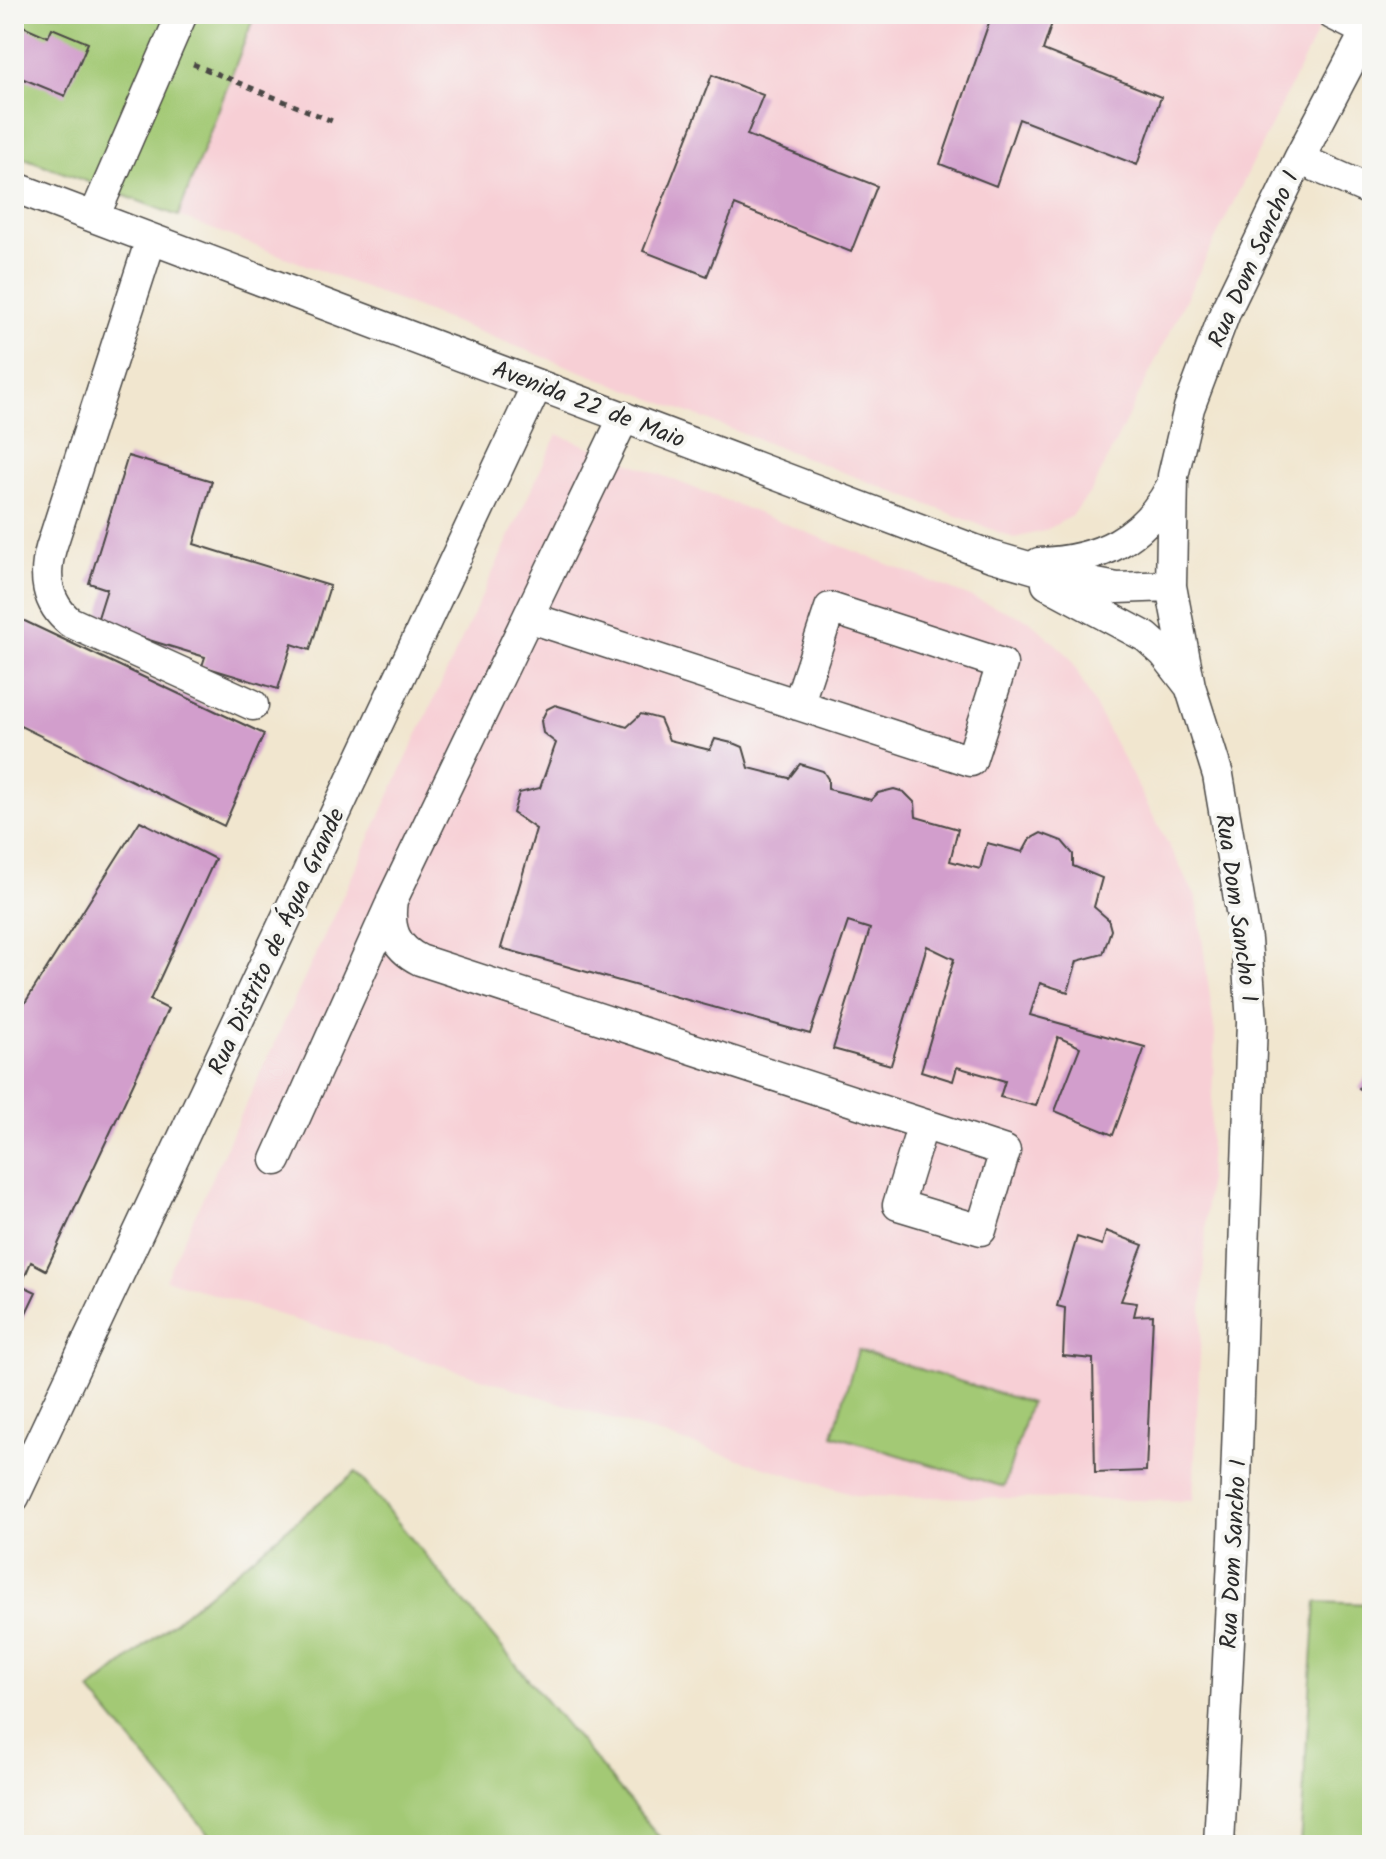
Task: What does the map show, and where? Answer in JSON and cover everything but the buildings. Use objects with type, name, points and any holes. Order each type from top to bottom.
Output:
[{"type":"street","points":[[94,217],[182,14]]},
{"type":"street","points":[[1332,14],[1369,25]]},
{"type":"street","name":"Rua Dom Sancho I","points":[[1219,1845],[1234,1538],[1252,1022],[1246,940],[1218,775],[1190,686],[1171,586],[1173,483],[1189,408],[1226,310],[1299,159],[1369,25]]},
{"type":"street","points":[[1299,159],[1372,191]]},
{"type":"street","name":"Avenida 22 de Maio","points":[[14,187],[977,551],[1070,579],[1117,588],[1171,586]]},
{"type":"street","points":[[151,239],[51,548],[47,584],[53,605],[70,622],[253,705]]},
{"type":"street","name":"Rua Distrito de Água Grande","points":[[14,1497],[537,385]]},
{"type":"street","points":[[276,1160],[392,900],[624,417]]},
{"type":"street","points":[[1019,564],[1066,562],[1122,543],[1160,509],[1173,483]]},
{"type":"street","points":[[1019,564],[1053,589],[1146,637],[1164,653],[1190,686]]},
{"type":"street","points":[[528,617],[798,705],[971,761],[1002,664],[830,608],[798,705]]},
{"type":"street","points":[[392,900],[390,921],[395,939],[405,951],[420,960],[923,1124]]},
{"type":"path","points":[[165,53],[332,121]]},
{"type":"shaded area","points":[[255,14],[1326,14],[1092,490],[1072,516],[1044,531],[1014,538],[178,216]]},
{"type":"shaded area","points":[[557,434],[1029,620],[1069,656],[1197,899],[1215,1034],[1193,1501],[857,1496],[165,1279]]},
{"type":"green space","points":[[14,14],[255,14],[178,216],[14,154]]},
{"type":"green space","points":[[858,1350],[1030,1403],[1004,1487],[833,1435]]},
{"type":"green space","points":[[356,1472],[666,1845],[218,1845],[90,1691]]},
{"type":"green space","points":[[1316,1602],[1372,1604],[1372,1845],[1300,1845]]}]
